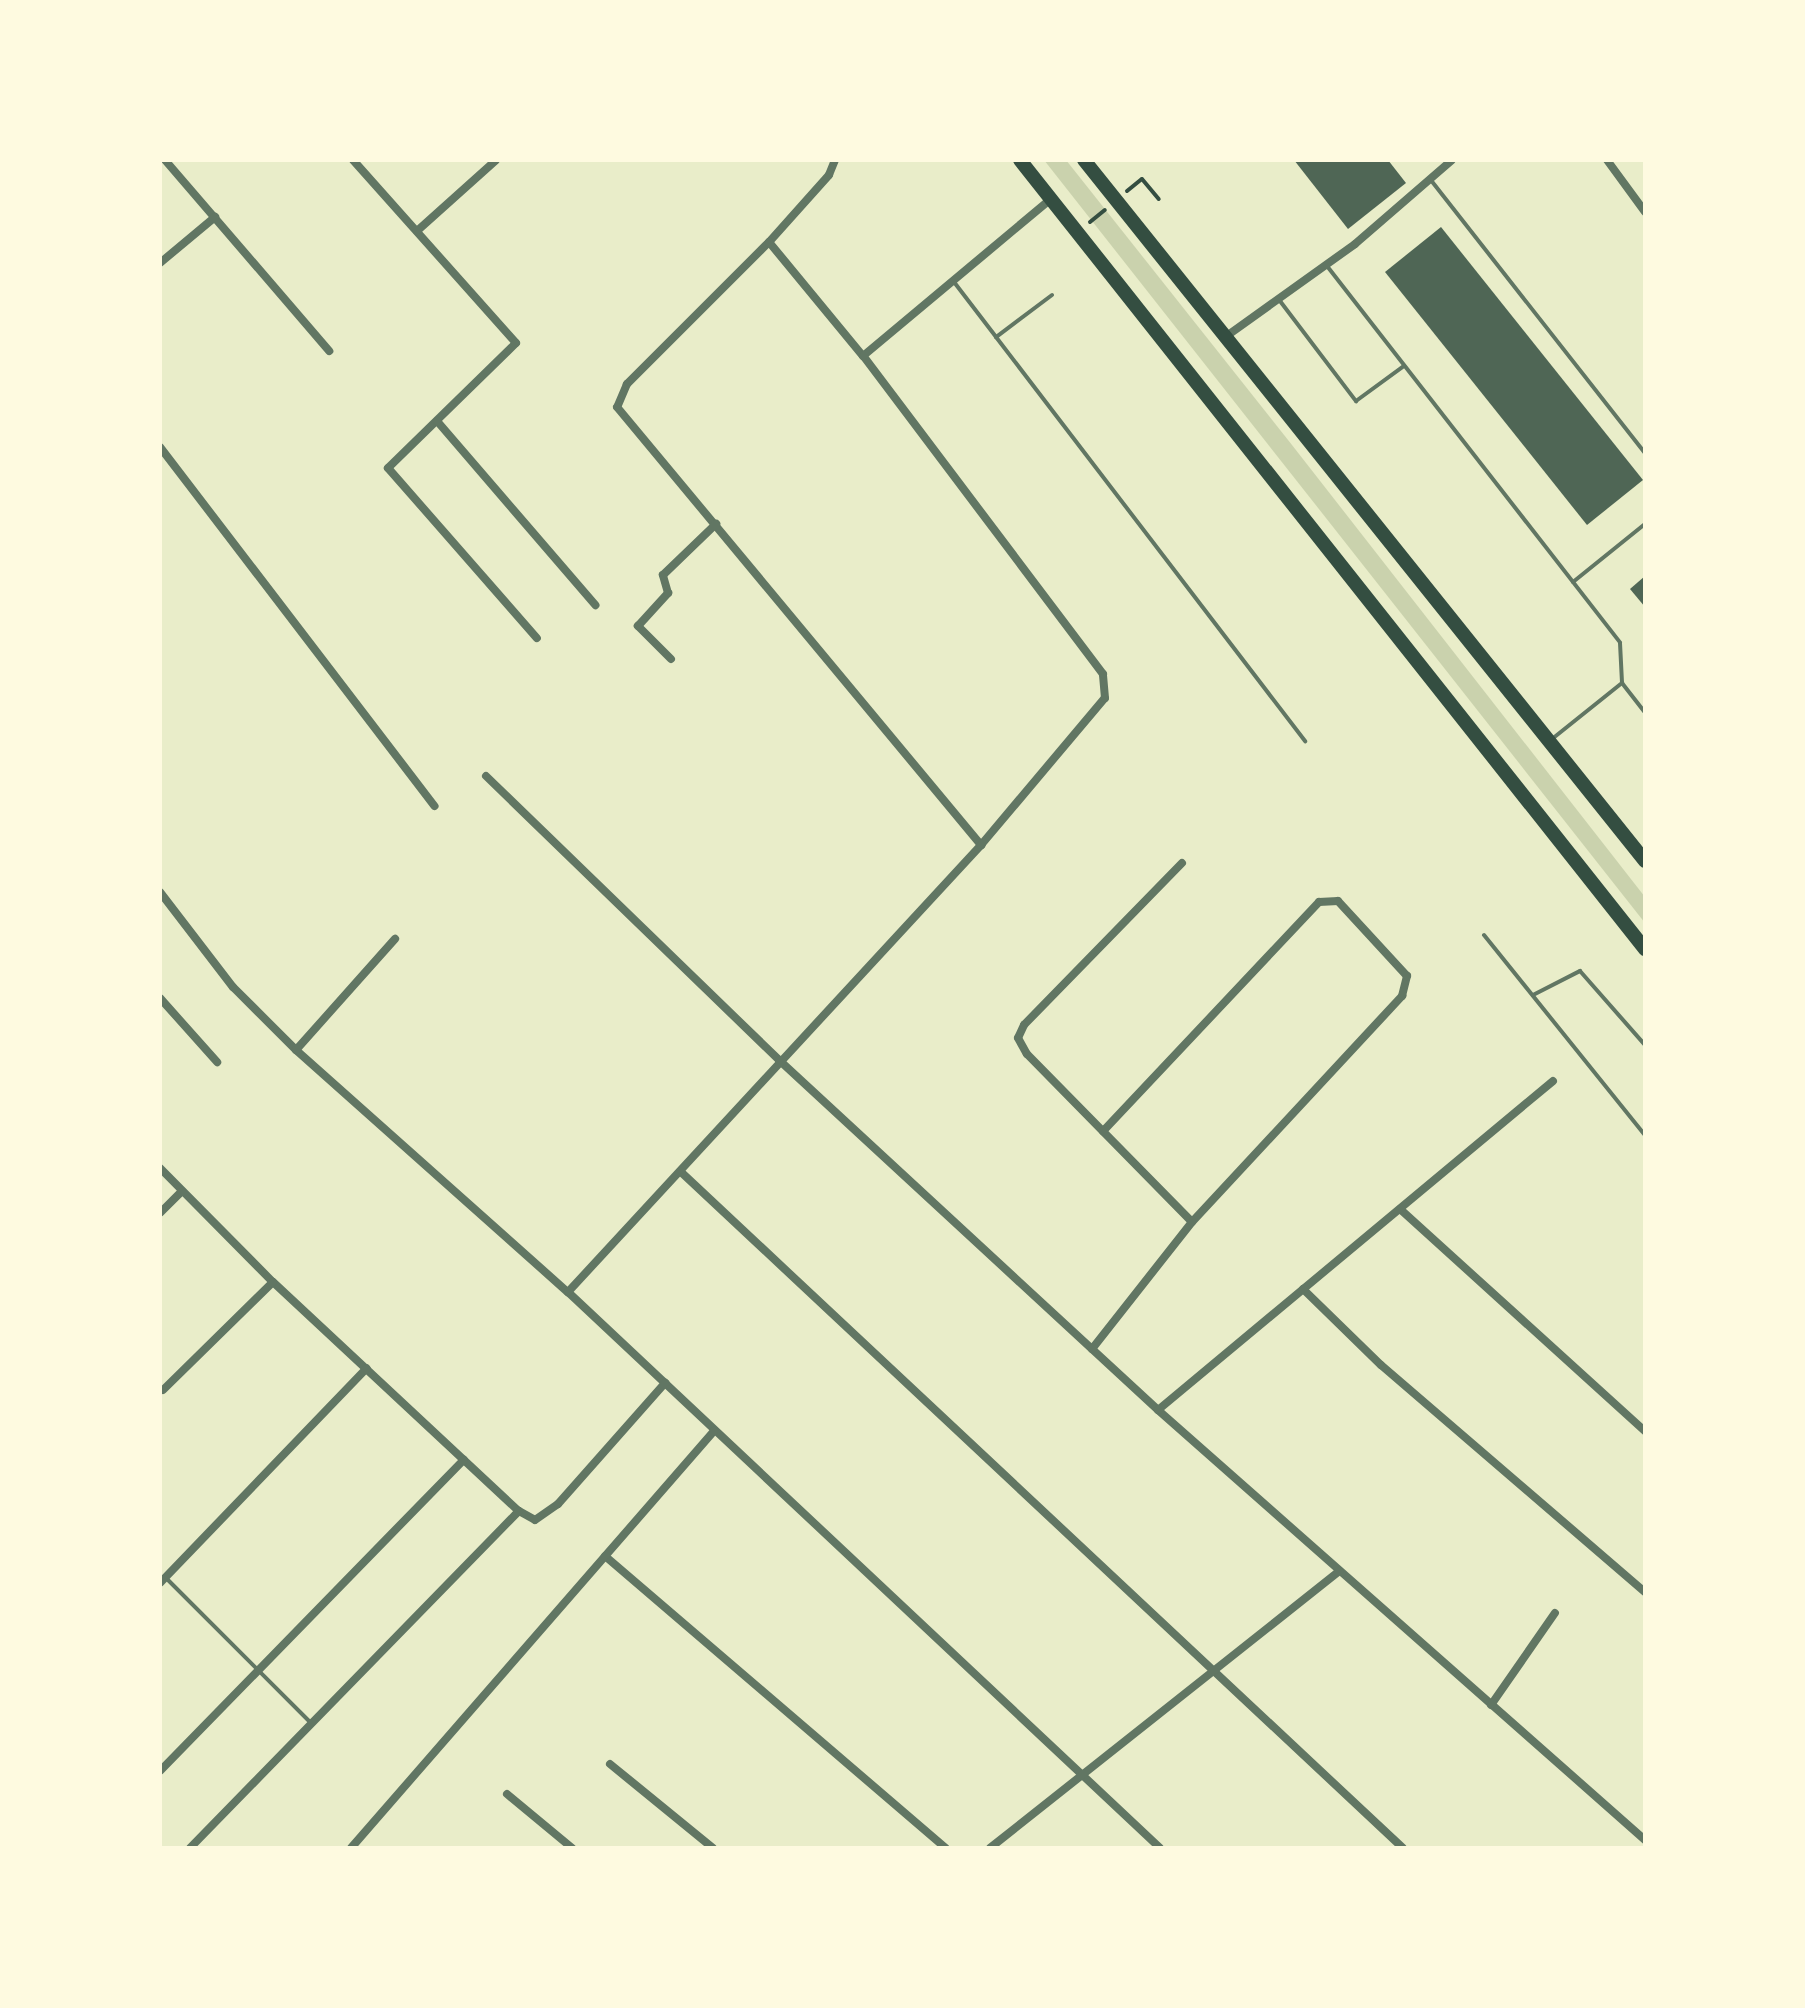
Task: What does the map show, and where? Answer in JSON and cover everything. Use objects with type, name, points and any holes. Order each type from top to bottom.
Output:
[{"type":"main road","points":[[1020,160],[1645,949]]},
{"type":"main road","points":[[1084,160],[1228,335],[1546,743],[1645,861]]},
{"type":"street","points":[[165,160],[329,351]]},
{"type":"street","points":[[353,160],[516,343],[388,468],[537,638]]},
{"type":"street","points":[[417,231],[496,160]]},
{"type":"street","points":[[835,160],[829,175],[769,242],[627,384],[617,407],[981,845]]},
{"type":"street","points":[[1228,335],[1327,266],[1452,160]]},
{"type":"street","points":[[1607,160],[1645,212]]},
{"type":"street","points":[[863,356],[1051,199]]},
{"type":"street","points":[[160,263],[215,217]]},
{"type":"street","points":[[568,1292],[681,1172],[779,1060],[981,845],[1105,698],[1107,686],[863,356],[769,242]]},
{"type":"street","points":[[437,421],[595,605]]},
{"type":"street","points":[[160,447],[434,806]]},
{"type":"street","points":[[671,659],[638,626],[668,593],[663,575],[716,524]]},
{"type":"street","points":[[486,776],[779,1060],[1158,1410],[1645,1840]]},
{"type":"street","points":[[1182,863],[1024,1025],[1018,1038],[1027,1054],[1192,1222]]},
{"type":"street","points":[[160,892],[233,987],[296,1050],[568,1292],[1160,1848]]},
{"type":"street","points":[[1092,1349],[1192,1222],[1408,985],[1407,976],[1338,901],[1319,902],[1103,1131]]},
{"type":"street","points":[[296,1050],[395,939]]},
{"type":"street","points":[[160,998],[217,1062]]},
{"type":"street","points":[[1158,1410],[1553,1081]]},
{"type":"street","points":[[160,1168],[273,1282],[519,1511],[544,1519],[665,1383]]},
{"type":"street","points":[[681,1172],[1403,1848]]},
{"type":"street","points":[[160,1213],[182,1191]]},
{"type":"street","points":[[1400,1209],[1645,1431]]},
{"type":"street","points":[[163,1390],[273,1282]]},
{"type":"street","points":[[1303,1289],[1381,1365],[1645,1592]]},
{"type":"street","points":[[162,1580],[367,1368]]},
{"type":"street","points":[[351,1848],[714,1431]]},
{"type":"street","points":[[160,1771],[464,1460]]},
{"type":"street","points":[[190,1848],[519,1511]]},
{"type":"street","points":[[605,1556],[946,1848]]},
{"type":"street","points":[[990,1848],[1340,1571]]},
{"type":"street","points":[[1491,1705],[1555,1613]]},
{"type":"street","points":[[610,1764],[713,1848]]},
{"type":"street","points":[[507,1794],[572,1848]]},
{"type":"lane","points":[[1430,179],[1645,453]]},
{"type":"lane","points":[[1327,266],[1620,643],[1622,683],[1645,712]]},
{"type":"lane","points":[[953,281],[1305,741]]},
{"type":"lane","points":[[996,337],[1052,295]]},
{"type":"lane","points":[[1280,301],[1356,401],[1404,366]]},
{"type":"lane","points":[[1573,582],[1645,524]]},
{"type":"lane","points":[[1546,743],[1622,683]]},
{"type":"lane","points":[[1484,935],[1645,1135]]},
{"type":"lane","points":[[1533,995],[1580,971],[1645,1045]]},
{"type":"lane","points":[[162,1580],[259,1669],[312,1724]]},
{"type":"path","points":[[1142,179],[1159,199]]},
{"type":"green space","points":[[1044,160],[1066,160],[1292,445],[1645,897],[1645,923]]},
{"type":"building","points":[[1294,160],[1388,160],[1406,183],[1348,229]]},
{"type":"building","points":[[1441,227],[1643,480],[1587,525],[1385,272]]},
{"type":"building","points":[[1645,576],[1645,607],[1630,589]]}]
